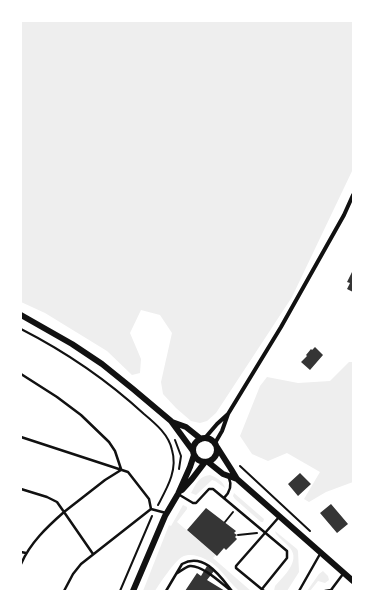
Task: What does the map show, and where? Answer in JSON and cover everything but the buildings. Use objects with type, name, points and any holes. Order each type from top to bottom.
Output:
[{"type":"main road","points":[[21,315],[51,331],[96,360],[133,389],[171,421],[199,460],[207,462],[227,476],[236,479],[320,554],[353,581]]},
{"type":"main road","points":[[171,421],[186,427],[203,438],[209,438],[216,445],[231,468],[236,479]]},
{"type":"main road","points":[[133,591],[166,514],[178,494],[190,467],[195,444],[203,438]]},
{"type":"main road","points":[[178,494],[207,462],[214,458],[217,451],[216,445]]},
{"type":"street","points":[[216,445],[228,414],[281,327],[348,207],[353,195]]},
{"type":"street","points":[[203,438],[228,414]]},
{"type":"lane","points":[[348,207],[353,209]]},
{"type":"lane","points":[[21,374],[57,397],[81,415],[103,436],[115,451],[121,470]]},
{"type":"lane","points":[[21,437],[128,472],[149,499],[151,509]]},
{"type":"lane","points":[[21,564],[26,553],[50,525],[105,480],[121,470]]},
{"type":"lane","points":[[224,498],[229,492],[230,485],[230,480],[227,476]]},
{"type":"lane","points":[[178,494],[193,503],[196,503],[209,489],[212,488],[237,508],[264,532],[287,551],[287,558],[263,590],[236,567],[264,532],[279,517]]},
{"type":"lane","points":[[21,489],[47,497],[57,502],[92,554]]},
{"type":"lane","points":[[151,509],[166,514]]},
{"type":"lane","points":[[64,591],[73,574],[81,564],[151,509]]},
{"type":"lane","points":[[21,552],[26,553]]},
{"type":"lane","points":[[299,591],[320,554]]},
{"type":"lane","points":[[166,591],[182,564],[194,560],[213,568],[232,591]]},
{"type":"lane","points":[[174,576],[185,568],[192,566],[196,567],[232,591]]},
{"type":"lane","points":[[325,591],[332,590],[344,574]]},
{"type":"path","points":[[21,329],[74,360],[140,410],[163,431],[172,450],[173,465],[169,484],[155,510],[120,591]]},
{"type":"path","points":[[176,439],[175,441],[181,456],[179,469]]},
{"type":"path","points":[[236,463],[314,535]]},
{"type":"path","points":[[225,522],[237,508]]},
{"type":"path","points":[[238,535],[264,532]]},
{"type":"shaded area","points":[[21,21],[353,21],[353,169],[292,297],[216,413],[207,421],[200,423],[191,421],[163,394],[161,382],[172,333],[160,315],[141,310],[130,333],[141,359],[140,373],[132,375],[107,351],[45,313],[21,302]]},
{"type":"shaded area","points":[[349,362],[353,362],[353,482],[326,492],[309,502],[304,499],[320,472],[287,453],[268,461],[252,454],[240,436],[260,386],[267,377],[298,383],[330,381]]},
{"type":"shaded area","points":[[210,475],[219,480],[225,488],[212,480],[196,495],[191,493],[200,479]]},
{"type":"shaded area","points":[[234,493],[264,519],[263,522],[261,522],[235,499],[233,496]]},
{"type":"shaded area","points":[[183,505],[187,507],[187,509],[177,522],[216,555],[213,558],[251,591],[239,591],[215,565],[206,559],[186,555],[175,563],[155,591],[143,591],[169,525],[171,526]]},
{"type":"shaded area","points":[[275,531],[298,551],[299,572],[287,591],[274,591],[275,586],[290,568],[293,553]]},
{"type":"shaded area","points":[[323,571],[328,576],[329,580],[325,583],[318,581],[310,591],[307,591],[319,574]]}]
